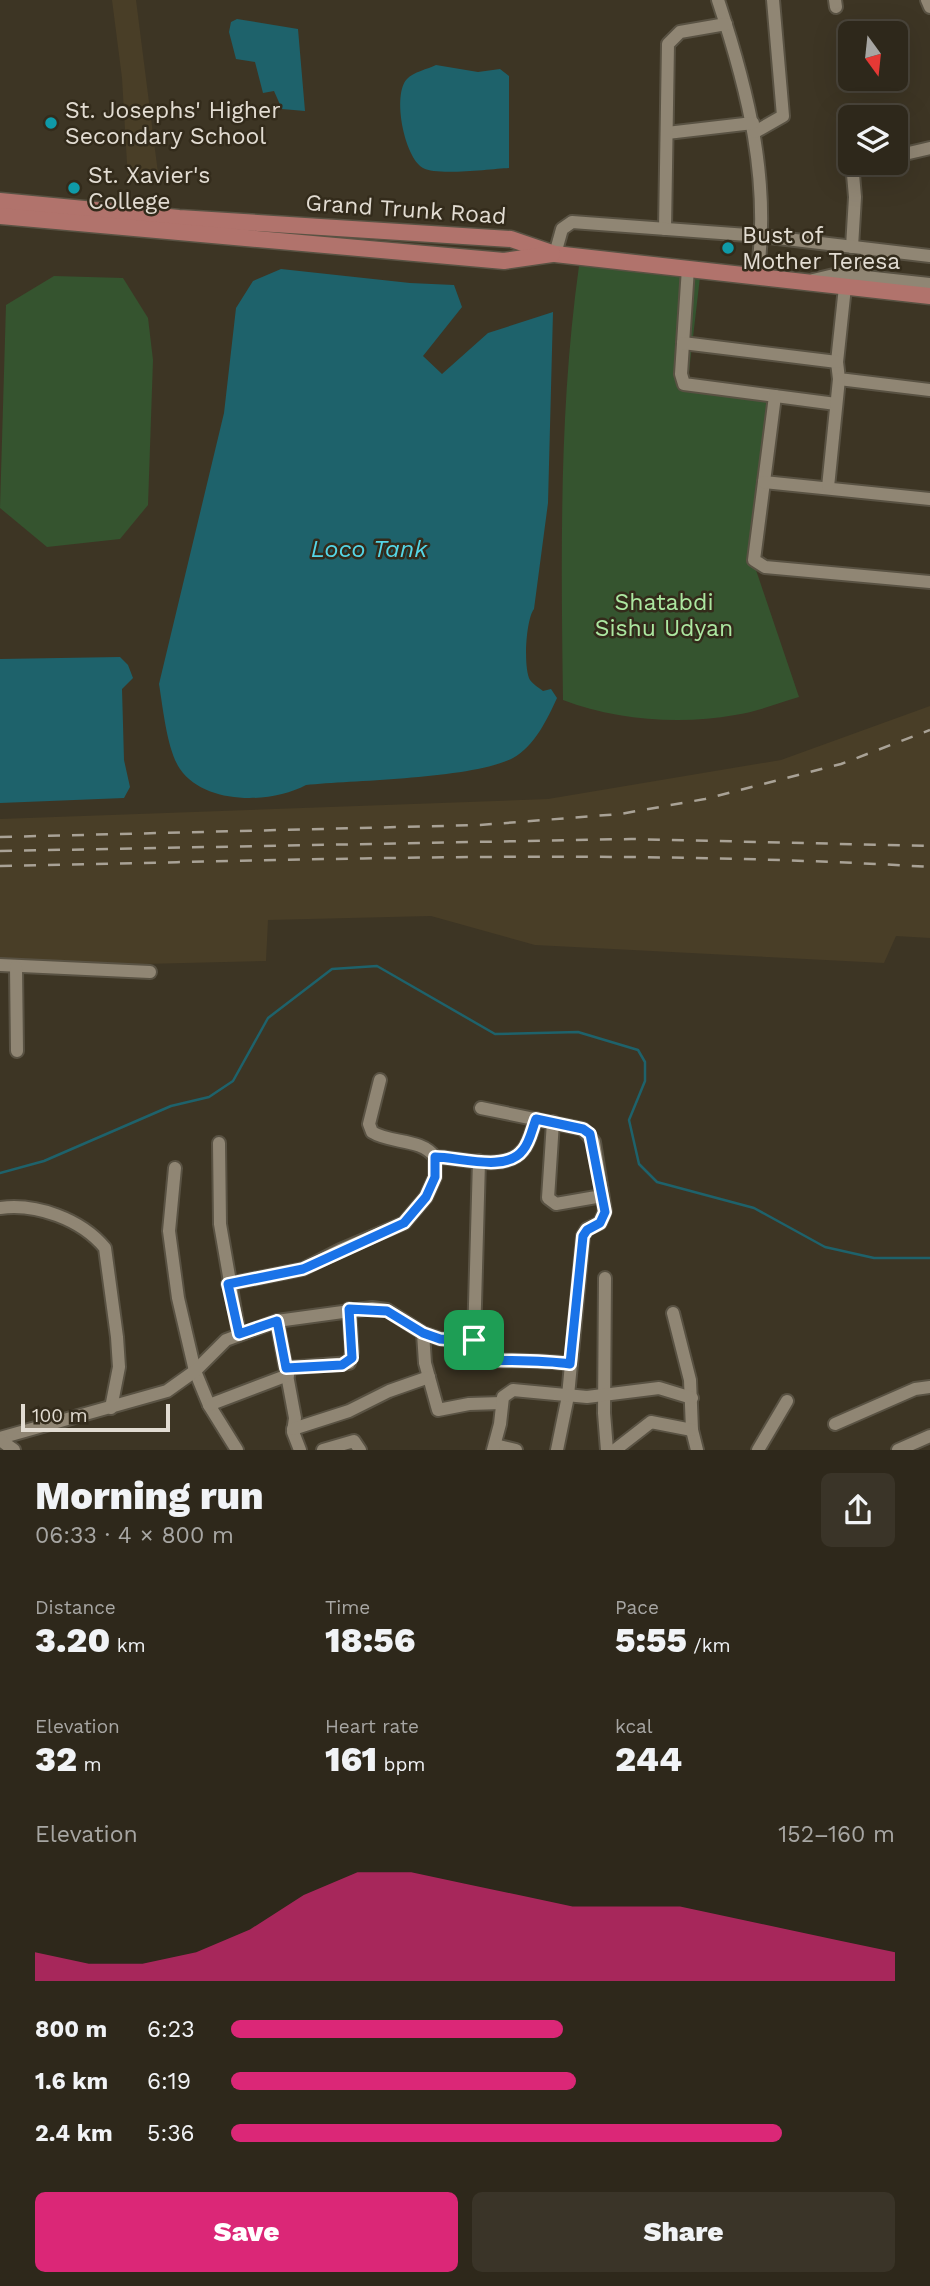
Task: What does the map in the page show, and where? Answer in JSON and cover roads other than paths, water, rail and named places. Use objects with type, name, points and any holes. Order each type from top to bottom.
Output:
[{"type":"main road","name":"Grand Trunk Road","points":[[0,201],[179,218],[511,239],[555,254],[930,296]]},
{"type":"main road","points":[[0,216],[504,261],[555,254]]},
{"type":"street","points":[[718,0],[754,128],[761,190],[761,236],[757,277]]},
{"type":"street","points":[[667,133],[754,128],[783,116],[773,0]]},
{"type":"street","points":[[927,0],[930,6]]},
{"type":"street","points":[[665,229],[668,44],[672,37],[680,32],[726,24]]},
{"type":"street","points":[[908,153],[930,148]]},
{"type":"street","points":[[852,247],[854,175]]},
{"type":"street","points":[[555,254],[562,229],[572,222],[761,236],[930,256]]},
{"type":"street","points":[[864,279],[868,249]]},
{"type":"street","points":[[688,268],[681,374],[684,384],[836,404]]},
{"type":"street","points":[[802,282],[838,274],[864,279],[930,284]]},
{"type":"street","points":[[828,487],[845,287]]},
{"type":"street","points":[[683,343],[837,362]]},
{"type":"street","points":[[839,379],[930,390]]},
{"type":"street","points":[[775,396],[754,554],[759,565],[930,582]]},
{"type":"street","points":[[764,482],[930,499]]},
{"type":"street","points":[[0,965],[150,972]]},
{"type":"street","points":[[16,967],[17,1051]]},
{"type":"street","points":[[380,1080],[369,1124],[372,1132],[385,1138],[422,1146],[435,1157],[500,1161],[521,1153],[536,1119]]},
{"type":"street","points":[[481,1108],[583,1129],[590,1134],[604,1218],[583,1236],[568,1395],[557,1450]]},
{"type":"street","points":[[553,1122],[548,1198],[556,1204],[602,1196]]},
{"type":"street","points":[[219,1143],[220,1224],[228,1284],[239,1334]]},
{"type":"street","points":[[228,1284],[303,1269],[404,1223],[426,1197],[435,1177],[435,1157]]},
{"type":"street","points":[[474,1340],[479,1161]]},
{"type":"street","points":[[175,1168],[169,1231],[172,1263],[195,1371],[209,1405],[237,1450]]},
{"type":"street","points":[[0,1208],[25,1206],[58,1216],[105,1248],[118,1347],[118,1367],[111,1408]]},
{"type":"street","points":[[606,1278],[604,1396],[607,1450]]},
{"type":"street","points":[[0,1439],[167,1391],[195,1371],[226,1340],[239,1334],[277,1321],[349,1309],[387,1311],[423,1333],[440,1339],[474,1340],[479,1342],[488,1360],[533,1363],[547,1360],[570,1364]]},
{"type":"street","points":[[209,1405],[287,1371],[349,1363],[352,1352],[349,1309]]},
{"type":"street","points":[[673,1312],[692,1398],[692,1430],[697,1450]]},
{"type":"street","points":[[277,1321],[295,1418],[293,1429],[300,1450]]},
{"type":"street","points":[[423,1333],[429,1377],[438,1410],[469,1404],[502,1403]]},
{"type":"street","points":[[293,1429],[349,1411],[389,1391],[429,1377]]},
{"type":"street","points":[[835,1424],[915,1389],[930,1387]]},
{"type":"street","points":[[516,1450],[494,1447],[506,1392],[513,1390],[604,1396],[659,1388],[674,1390],[692,1398]]},
{"type":"street","points":[[758,1450],[787,1401]]},
{"type":"street","points":[[615,1450],[651,1422],[692,1430]]},
{"type":"street","points":[[899,1449],[930,1436]]},
{"type":"street","points":[[0,1439],[14,1450]]},
{"type":"street","points":[[323,1450],[354,1441],[360,1450]]},
{"type":"water","points":[[237,19],[298,29],[305,111],[282,109],[274,91],[263,93],[255,62],[236,59],[229,32],[231,22]]},
{"type":"water","points":[[436,65],[478,72],[500,69],[509,76],[509,168],[440,172],[423,168],[416,162],[402,125],[400,111],[403,87],[410,77]]},
{"type":"water","name":"Loco Tank","points":[[281,269],[454,285],[462,307],[423,356],[442,374],[488,333],[553,312],[548,503],[534,609],[527,633],[526,655],[530,680],[543,691],[551,689],[557,698],[534,739],[513,758],[470,770],[413,778],[306,785],[275,796],[257,798],[239,798],[205,789],[191,781],[176,761],[166,728],[159,684],[224,413],[236,308],[253,281]]},
{"type":"water","points":[[120,657],[128,665],[133,678],[122,689],[124,760],[130,787],[124,798],[0,803],[0,659]]},
{"type":"waterway","points":[[0,1173],[44,1161],[171,1106],[209,1097],[233,1081],[268,1018],[332,969],[377,966],[495,1034],[578,1032],[638,1050],[645,1062],[645,1081],[629,1120],[639,1164],[657,1182],[754,1208],[825,1247],[874,1258],[930,1258]]},
{"type":"railway","points":[[0,837],[480,825],[620,814],[705,799],[841,764],[930,730]]},
{"type":"railway","points":[[0,851],[631,839],[930,846]]},
{"type":"railway","points":[[0,866],[581,857],[814,861],[930,867]]},
{"type":"place","name":"St. Josephs' Higher Secondary School","points":[[51,123]]},
{"type":"place","name":"St. Xavier's College","points":[[74,188]]},
{"type":"place","name":"Bust of Mother Teresa","points":[[728,248]]},
{"type":"park label","name":"Shatabdi Sishu Udyan","points":[[664,615]]}]
